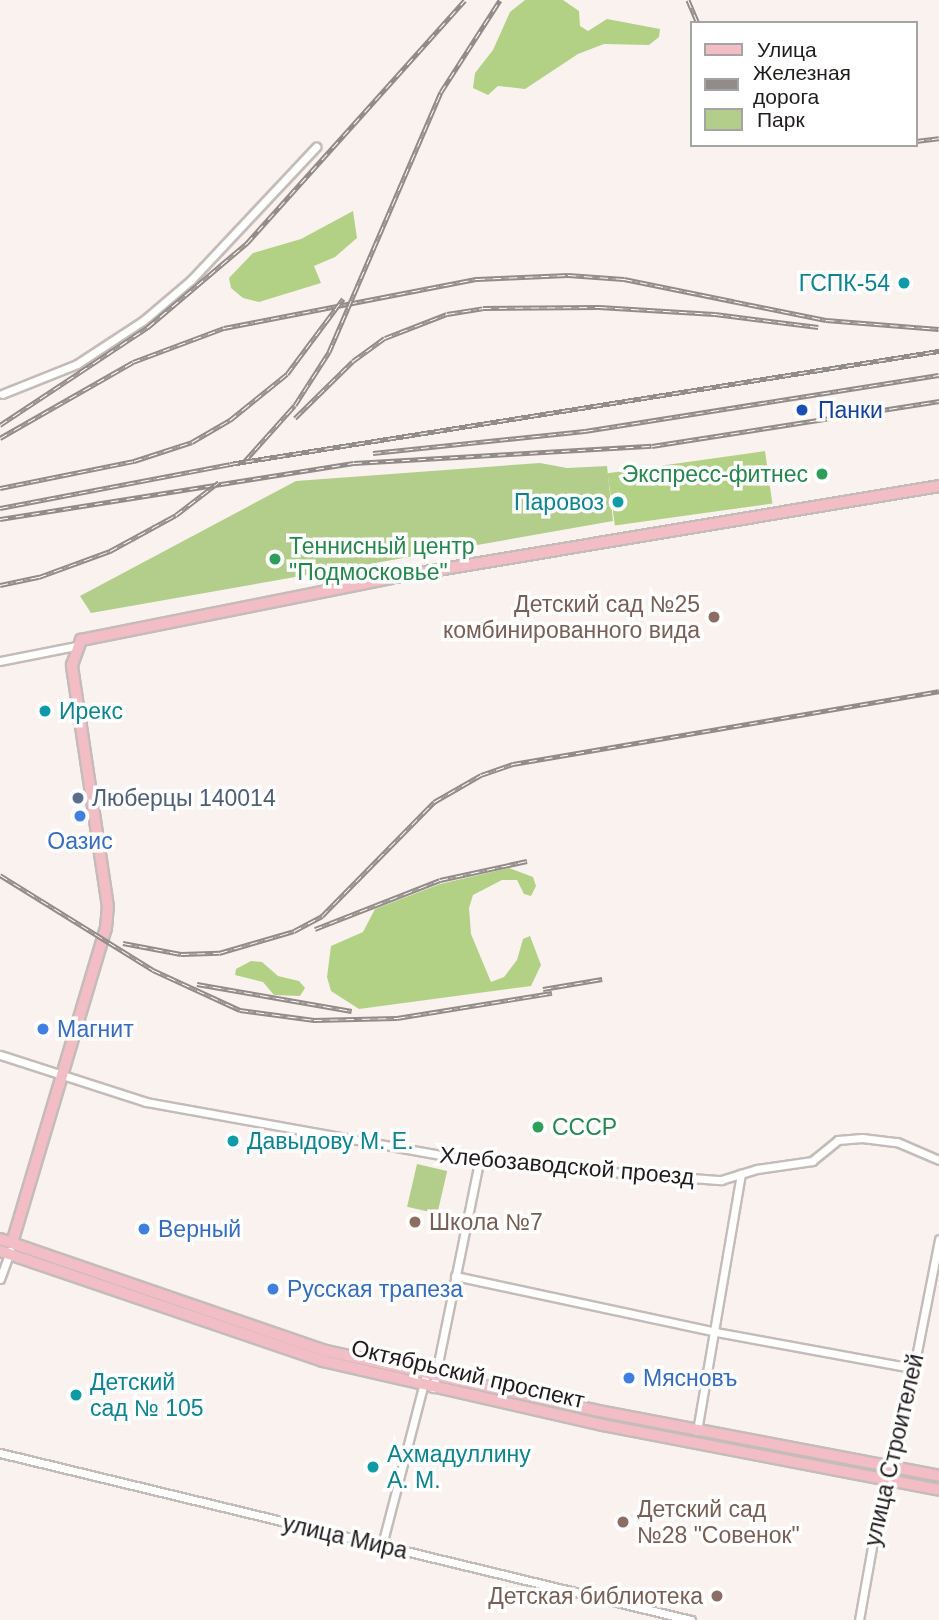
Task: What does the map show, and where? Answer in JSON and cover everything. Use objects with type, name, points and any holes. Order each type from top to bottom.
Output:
[{"type":"main road","points":[[7,1250],[104,939],[108,907],[72,665],[76,646],[91,635],[390,578],[939,486]]},
{"type":"main road","name":"Октябрьский проспект","points":[[0,1239],[7,1250],[326,1351],[430,1381],[939,1490]]},
{"type":"main road","name":"Октябрьский проспект","points":[[430,1381],[939,1476]]},
{"type":"street","points":[[1,393],[77,364],[144,320],[191,279],[316,147]]},
{"type":"street","points":[[0,661],[76,646]]},
{"type":"street","name":"Хлебозаводской проезд","points":[[0,1055],[146,1102],[479,1162],[721,1180],[812,1161],[838,1140],[862,1138],[897,1142],[939,1160]]},
{"type":"street","points":[[382,1545],[430,1381],[479,1162]]},
{"type":"street","points":[[697,1431],[741,1174]]},
{"type":"street","name":"улица Строителей","points":[[859,1620],[884,1479],[891,1467],[939,1239]]},
{"type":"street","points":[[0,1279],[7,1250]]},
{"type":"street","points":[[455,1276],[716,1332],[913,1368]]},
{"type":"street","name":"улица Мира","points":[[0,1453],[691,1620]]},
{"type":"green space","points":[[525,0],[563,0],[579,11],[580,26],[588,31],[607,19],[660,29],[659,37],[649,45],[604,44],[578,54],[525,89],[498,86],[488,95],[473,88],[475,73],[493,50],[510,12]]},
{"type":"green space","points":[[353,211],[357,238],[335,257],[314,266],[321,283],[259,302],[243,298],[231,288],[229,278],[253,253],[301,239]]},
{"type":"green space","points":[[765,451],[772,503],[615,526],[608,473]]},
{"type":"green space","name":"Теннисный центр \"Подмосковье\"","points":[[540,463],[567,468],[607,466],[613,521],[91,613],[80,596],[296,481]]},
{"type":"green space","points":[[509,868],[533,877],[536,886],[531,896],[524,894],[517,880],[502,880],[473,895],[469,908],[471,934],[491,982],[504,977],[517,960],[523,939],[530,936],[541,965],[531,986],[359,1009],[331,991],[327,977],[331,946],[363,932],[375,909],[440,884]]},
{"type":"green space","points":[[251,961],[262,962],[278,976],[299,981],[305,988],[300,996],[274,995],[263,982],[235,975],[236,969]]},
{"type":"green space","points":[[417,1164],[447,1171],[437,1214],[407,1207]]},
{"type":"railway","points":[[0,425],[148,327],[247,243],[465,0]]},
{"type":"railway","points":[[244,462],[295,405],[329,352],[441,92],[500,0]]},
{"type":"railway","points":[[688,0],[697,21]]},
{"type":"railway","points":[[918,141],[939,138]]},
{"type":"railway","points":[[0,438],[133,362],[224,328],[477,279],[568,275],[624,279],[826,320],[939,329]]},
{"type":"railway","points":[[0,488],[134,461],[192,442],[230,420],[287,374],[343,299]]},
{"type":"railway","points":[[295,418],[353,361],[385,338],[447,314],[483,308],[599,307],[715,314],[818,327]]},
{"type":"railway","points":[[0,508],[230,464],[939,351]]},
{"type":"railway","points":[[373,453],[585,431],[939,375]]},
{"type":"railway","points":[[0,519],[354,463],[652,446],[939,401]]},
{"type":"railway","points":[[0,585],[39,577],[110,551],[176,515],[219,482]]},
{"type":"railway","points":[[123,943],[181,954],[219,953],[294,931],[322,916],[434,802],[481,775],[513,764],[939,691]]},
{"type":"railway","points":[[315,929],[440,880],[527,861]]},
{"type":"railway","points":[[0,875],[153,970],[240,1010],[314,1020],[397,1018],[552,993]]},
{"type":"railway","points":[[543,989],[602,979]]},
{"type":"railway","points":[[197,984],[352,1011]]},
{"type":"place","name":"ГСПК-54","points":[[904,283]]},
{"type":"place","name":"Панки","points":[[802,410]]},
{"type":"place","name":"Экспресс-фитнес","points":[[822,474]]},
{"type":"place","name":"Паровоз","points":[[618,502]]},
{"type":"place","name":"Теннисный центр \"Подмосковье\"","points":[[275,559]]},
{"type":"place","name":"Детский сад №25 комбинированного вида","points":[[714,617]]},
{"type":"place","name":"Ирекс","points":[[45,711]]},
{"type":"place","name":"Люберцы 140014","points":[[78,798]]},
{"type":"place","name":"Оазис","points":[[80,816]]},
{"type":"place","name":"Магнит","points":[[43,1029]]},
{"type":"place","name":"СССР","points":[[538,1127]]},
{"type":"place","name":"Давыдову М. Е.","points":[[233,1141]]},
{"type":"place","name":"Школа №7","points":[[415,1222]]},
{"type":"place","name":"Верный","points":[[144,1229]]},
{"type":"place","name":"Русская трапеза","points":[[273,1289]]},
{"type":"place","name":"Мясновъ","points":[[629,1378]]},
{"type":"place","name":"Детский сад № 105","points":[[76,1395]]},
{"type":"place","name":"Ахмадуллину А. М.","points":[[373,1467]]},
{"type":"place","name":"Детский сад №28 \"Совенок\"","points":[[623,1522]]},
{"type":"place","name":"Детская библиотека","points":[[717,1596]]}]
